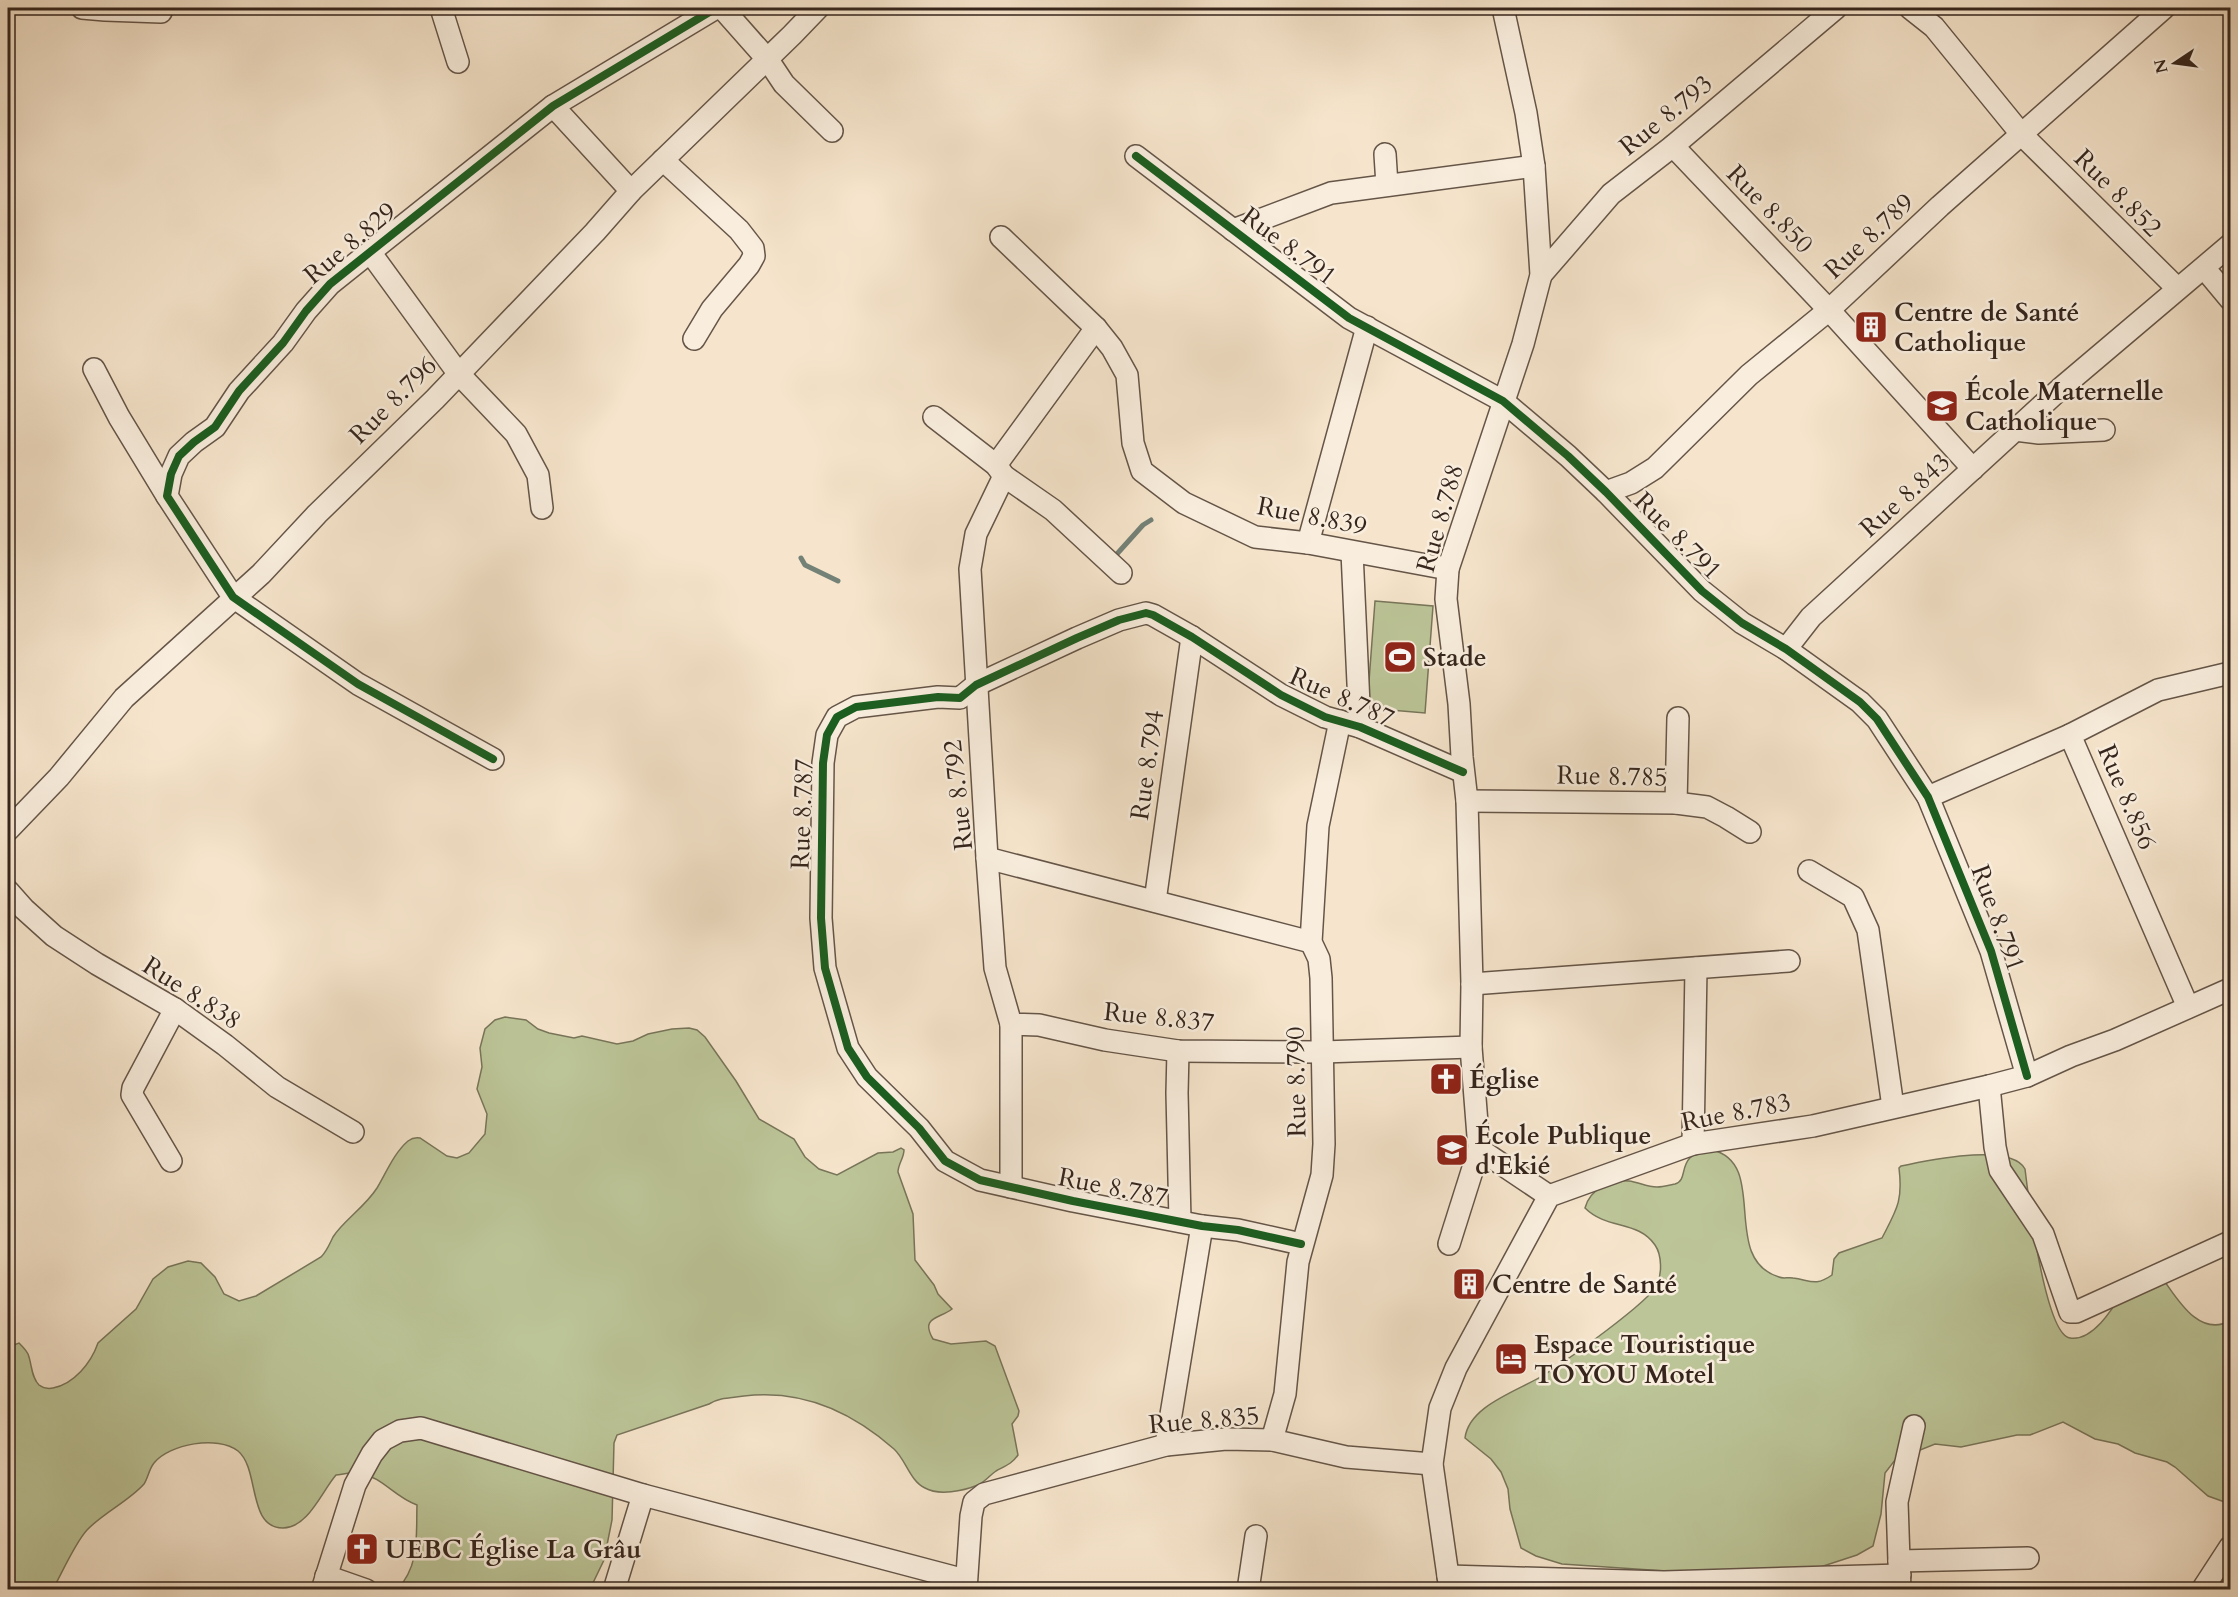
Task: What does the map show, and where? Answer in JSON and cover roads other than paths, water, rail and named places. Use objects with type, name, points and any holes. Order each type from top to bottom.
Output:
[{"type":"street","points":[[82,8],[161,12]]},
{"type":"street","points":[[441,8],[458,62]]},
{"type":"street","name":"Rue 8.829","points":[[167,496],[171,474],[179,456],[215,427],[240,391],[283,343],[318,296],[330,284],[553,106],[716,8]]},
{"type":"street","points":[[722,8],[768,60],[784,84],[832,131]]},
{"type":"street","name":"Rue 8.796","points":[[8,830],[59,777],[124,698],[261,574],[317,514],[435,399],[631,191],[768,60],[818,8]]},
{"type":"street","name":"Rue 8.788","points":[[1479,1149],[1471,1047],[1472,984],[1467,801],[1459,704],[1446,599],[1448,569],[1523,344],[1541,275],[1534,166],[1526,113],[1503,8]]},
{"type":"street","name":"Rue 8.793","points":[[1541,275],[1600,204],[1673,146],[1836,8]]},
{"type":"street","name":"Rue 8.852","points":[[1910,8],[1935,27],[2022,135],[2177,288]]},
{"type":"street","name":"Rue 8.789","points":[[1606,492],[1631,483],[1655,468],[1749,375],[1829,310],[1940,206],[2164,8]]},
{"type":"street","points":[[553,106],[631,191]]},
{"type":"street","name":"Rue 8.850","points":[[1673,146],[1829,310],[1973,469]]},
{"type":"street","points":[[1385,154],[1387,185]]},
{"type":"street","name":"Rue 8.791","points":[[1136,156],[1349,318],[1503,401],[1568,456],[1606,492],[1702,591],[1742,623],[1786,649],[1860,702],[1877,719],[1929,797],[1991,951],[2027,1076]]},
{"type":"street","points":[[663,160],[739,230],[753,248],[754,256],[749,265],[712,309],[694,339]]},
{"type":"street","points":[[1233,230],[1331,193],[1534,166]]},
{"type":"street","name":"Rue 8.839","points":[[1001,237],[1096,328],[1112,348],[1127,375],[1133,443],[1142,471],[1184,503],[1255,537],[1308,543],[1448,569]]},
{"type":"street","name":"Rue 8.843","points":[[1786,649],[1811,617],[2060,389],[2177,288],[2205,269],[2230,245]]},
{"type":"street","points":[[370,252],[458,373],[516,434],[525,447],[538,475],[542,508]]},
{"type":"street","points":[[2205,269],[2230,299]]},
{"type":"street","points":[[1308,543],[1367,327]]},
{"type":"street","name":"Rue 8.792","points":[[1096,328],[1000,470],[976,534],[970,568],[987,858],[1311,942]]},
{"type":"street","points":[[94,369],[119,417],[167,496],[233,597],[358,684],[493,759]]},
{"type":"street","points":[[934,417],[1053,510],[1121,573]]},
{"type":"street","points":[[2015,430],[2039,433],[2104,430]]},
{"type":"street","points":[[1352,552],[1360,727]]},
{"type":"street","name":"Rue 8.787","points":[[1301,1244],[1238,1230],[1202,1226],[1073,1201],[980,1180],[945,1161],[919,1128],[867,1077],[848,1048],[838,1016],[825,968],[821,918],[823,763],[827,735],[837,717],[855,707],[938,697],[960,698],[976,685],[1119,620],[1146,613],[1192,637],[1281,695],[1325,717],[1360,727],[1463,772]]},
{"type":"street","name":"Rue 8.794","points":[[1155,902],[1192,637]]},
{"type":"street","name":"Rue 8.856","points":[[2188,1007],[2070,735],[2158,690],[2230,673]]},
{"type":"street","points":[[1676,802],[1678,718]]},
{"type":"street","name":"Rue 8.790","points":[[1272,1440],[1285,1394],[1294,1287],[1301,1244],[1322,1175],[1321,978],[1319,959],[1311,942],[1318,826],[1340,721]]},
{"type":"street","points":[[1929,797],[2070,735]]},
{"type":"street","name":"Rue 8.785","points":[[1467,801],[1676,802],[1707,807],[1750,832]]},
{"type":"street","points":[[987,858],[995,968],[1011,1024],[1011,1187]]},
{"type":"street","points":[[1809,870],[1854,897],[1868,930],[1893,1107]]},
{"type":"street","name":"Rue 8.838","points":[[8,891],[54,936],[175,1009],[277,1087],[352,1132]]},
{"type":"street","points":[[1472,984],[1790,961]]},
{"type":"street","points":[[1693,1144],[1696,968]]},
{"type":"street","name":"Rue 8.783","points":[[1549,1196],[1693,1144],[1812,1125],[2027,1076],[2071,1056],[2115,1040],[2230,988]]},
{"type":"street","points":[[171,1161],[132,1095],[132,1088],[175,1009]]},
{"type":"street","name":"Rue 8.837","points":[[1011,1024],[1039,1025],[1105,1040],[1178,1051],[1323,1052],[1471,1047]]},
{"type":"street","points":[[1178,1051],[1180,1221]]},
{"type":"street","points":[[1989,1086],[1995,1147],[2001,1170],[2043,1234],[2070,1312],[2084,1309],[2230,1242]]},
{"type":"street","points":[[1449,1244],[1479,1149],[1549,1196],[1456,1368],[1440,1408],[1432,1464],[1449,1583],[1664,1586],[1900,1575],[2028,1558]]},
{"type":"street","points":[[1166,1445],[1202,1226]]},
{"type":"street","points":[[1900,1575],[1897,1502],[1914,1426]]},
{"type":"street","points":[[366,1590],[324,1582],[355,1485],[372,1454],[383,1440],[400,1431],[421,1428],[643,1495],[965,1585]]},
{"type":"street","name":"Rue 8.835","points":[[965,1585],[971,1516],[974,1502],[984,1494],[1166,1445],[1226,1439],[1272,1440],[1346,1457],[1432,1464]]},
{"type":"street","points":[[614,1590],[643,1495]]},
{"type":"street","points":[[1248,1590],[1256,1536]]},
{"type":"street","points":[[2202,1590],[2230,1547]]},
{"type":"waterway","points":[[1116,555],[1143,525],[1151,520]]},
{"type":"waterway","points":[[801,558],[805,565],[838,581]]},
{"type":"place","name":"Centre de Santé Catholique","points":[[1871,327]]},
{"type":"place","name":"École Maternelle Catholique","points":[[1942,406]]},
{"type":"place","name":"Stade","points":[[1400,657]]},
{"type":"place","name":"Église","points":[[1446,1079]]},
{"type":"place","name":"École Publique d'Ekié","points":[[1452,1150]]},
{"type":"place","name":"Centre de Santé","points":[[1469,1284]]},
{"type":"place","name":"Espace Touristique TOYOU Motel","points":[[1511,1359]]},
{"type":"place","name":"UEBC Église La Grâu","points":[[362,1549]]}]
